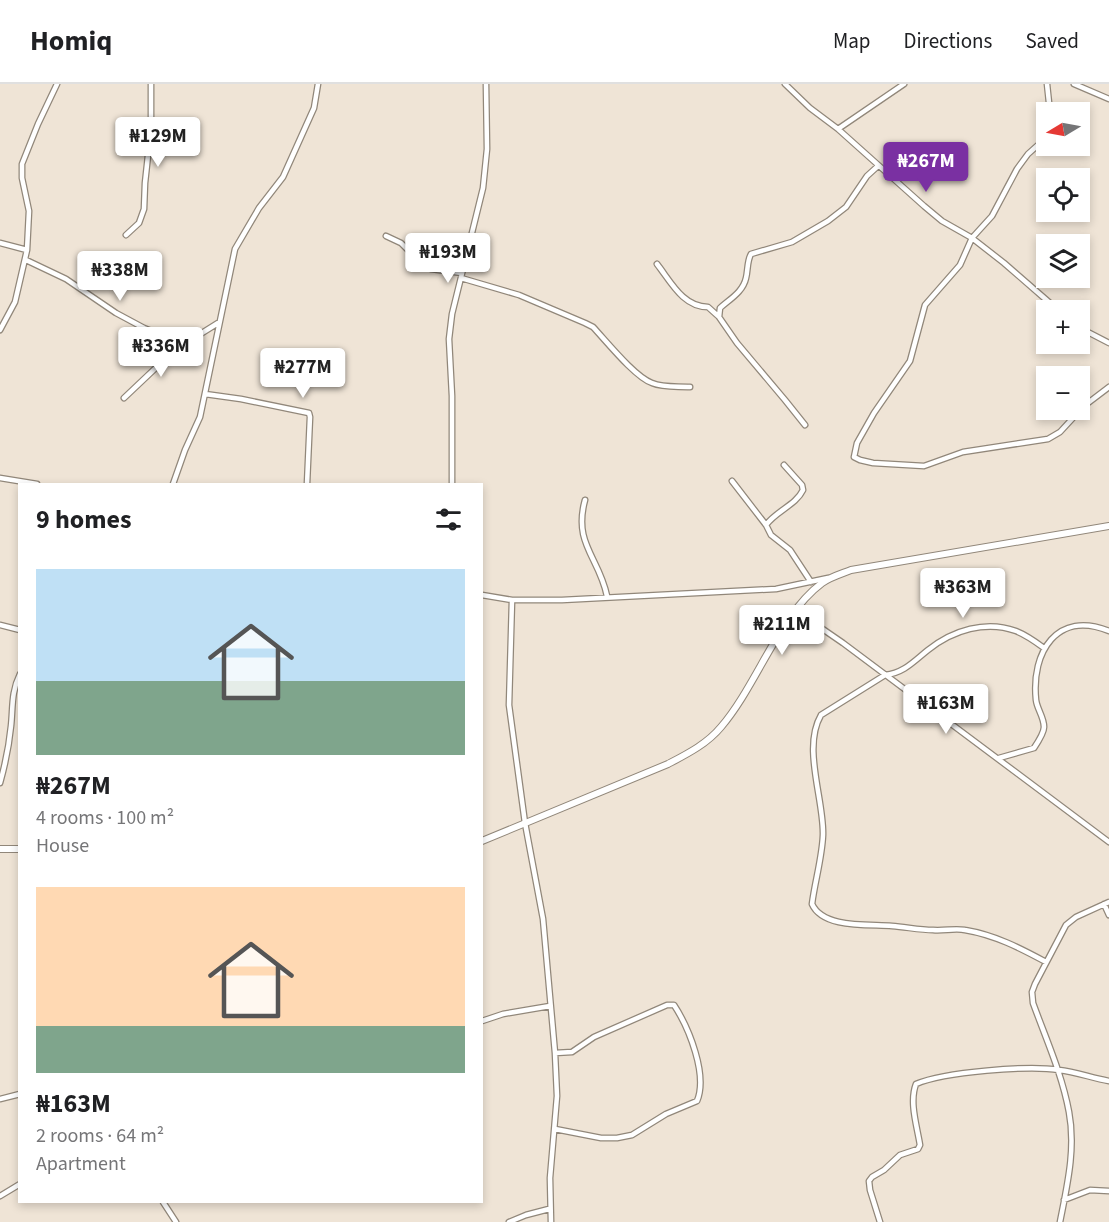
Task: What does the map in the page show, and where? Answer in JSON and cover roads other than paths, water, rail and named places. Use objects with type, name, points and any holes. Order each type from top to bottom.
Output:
[{"type":"main road","points":[[483,841],[668,764],[695,749],[719,729],[739,704],[795,610],[814,590],[834,576],[862,568],[1109,526]]},
{"type":"main road","points":[[0,849],[18,849]]},
{"type":"street","points":[[0,330],[15,302],[26,260],[29,211],[22,178],[22,164],[57,84]]},
{"type":"street","points":[[126,234],[139,223],[144,209],[151,128],[151,84]]},
{"type":"street","points":[[173,483],[184,450],[200,417],[235,249],[258,208],[283,177],[314,108],[318,84]]},
{"type":"street","points":[[452,483],[452,396],[449,339],[452,314],[483,188],[487,149],[486,84]]},
{"type":"street","points":[[784,84],[942,221],[972,238],[1047,300]]},
{"type":"street","points":[[838,129],[904,84]]},
{"type":"street","points":[[1047,84],[1049,102]]},
{"type":"street","points":[[1074,84],[1109,99]]},
{"type":"street","points":[[1036,147],[1017,169],[992,216],[972,238],[960,265],[925,305],[910,361],[874,413],[857,443],[854,457],[873,463],[924,466],[963,452],[1048,439],[1060,432],[1084,406],[1109,387]]},
{"type":"street","points":[[719,317],[720,308],[744,286],[749,258],[752,254],[792,242],[828,221],[846,207],[867,176],[878,166]]},
{"type":"street","points":[[386,236],[401,243],[424,266],[462,275],[519,295],[593,327],[637,374],[650,383],[661,386],[690,387]]},
{"type":"street","points":[[0,243],[27,250]]},
{"type":"street","points":[[26,260],[66,279],[144,328],[176,341],[185,342],[218,323]]},
{"type":"street","points":[[657,264],[686,301],[698,307],[708,307],[719,317],[737,344],[805,425]]},
{"type":"street","points":[[1090,333],[1109,343]]},
{"type":"street","points":[[124,398],[162,362],[176,341]]},
{"type":"street","points":[[205,394],[309,413],[307,483]]},
{"type":"street","points":[[766,525],[802,493],[802,485],[784,465]]},
{"type":"street","points":[[0,478],[32,483]]},
{"type":"street","points":[[732,481],[766,525],[767,531],[790,550],[811,582]]},
{"type":"street","points":[[585,500],[581,527],[583,538],[604,584],[607,596]]},
{"type":"street","points":[[483,595],[512,600],[562,600],[776,589],[834,576]]},
{"type":"street","points":[[512,600],[509,705],[525,823],[543,919],[555,1053],[557,1096],[549,1209],[551,1222]]},
{"type":"street","points":[[795,610],[999,758],[1049,799],[1109,842]]},
{"type":"street","points":[[0,625],[18,630]]},
{"type":"street","points":[[1044,648],[1017,631],[984,626],[965,630],[931,647],[904,670],[896,674],[885,675],[820,715],[817,721],[814,771],[823,831],[822,850],[812,904],[822,916],[838,922],[979,933],[1008,943],[1046,962]]},
{"type":"street","points":[[999,758],[1034,747],[1044,730],[1043,720],[1036,703],[1037,673],[1044,648],[1050,639],[1062,629],[1073,626],[1098,627],[1109,631]]},
{"type":"street","points":[[0,783],[11,727],[12,696],[18,680]]},
{"type":"street","points":[[1060,1222],[1070,1161],[1069,1114],[1058,1069],[1032,998],[1035,984],[1066,925],[1076,917],[1107,903],[1109,915]]},
{"type":"street","points":[[483,1022],[503,1014],[550,1005]]},
{"type":"street","points":[[555,1053],[572,1052],[594,1037],[667,1005],[674,1005],[682,1017],[700,1073],[700,1094],[697,1101],[666,1114],[632,1135],[601,1138],[555,1129]]},
{"type":"street","points":[[880,1222],[869,1181],[900,1155],[918,1149],[920,1145],[914,1108],[916,1084],[952,1076],[1004,1069],[1058,1069],[1109,1081]]},
{"type":"street","points":[[0,1099],[18,1094]]},
{"type":"street","points":[[0,1196],[18,1185]]},
{"type":"street","points":[[1064,1200],[1090,1190],[1109,1191]]},
{"type":"street","points":[[165,1203],[176,1222]]},
{"type":"street","points":[[509,1222],[549,1209]]}]
